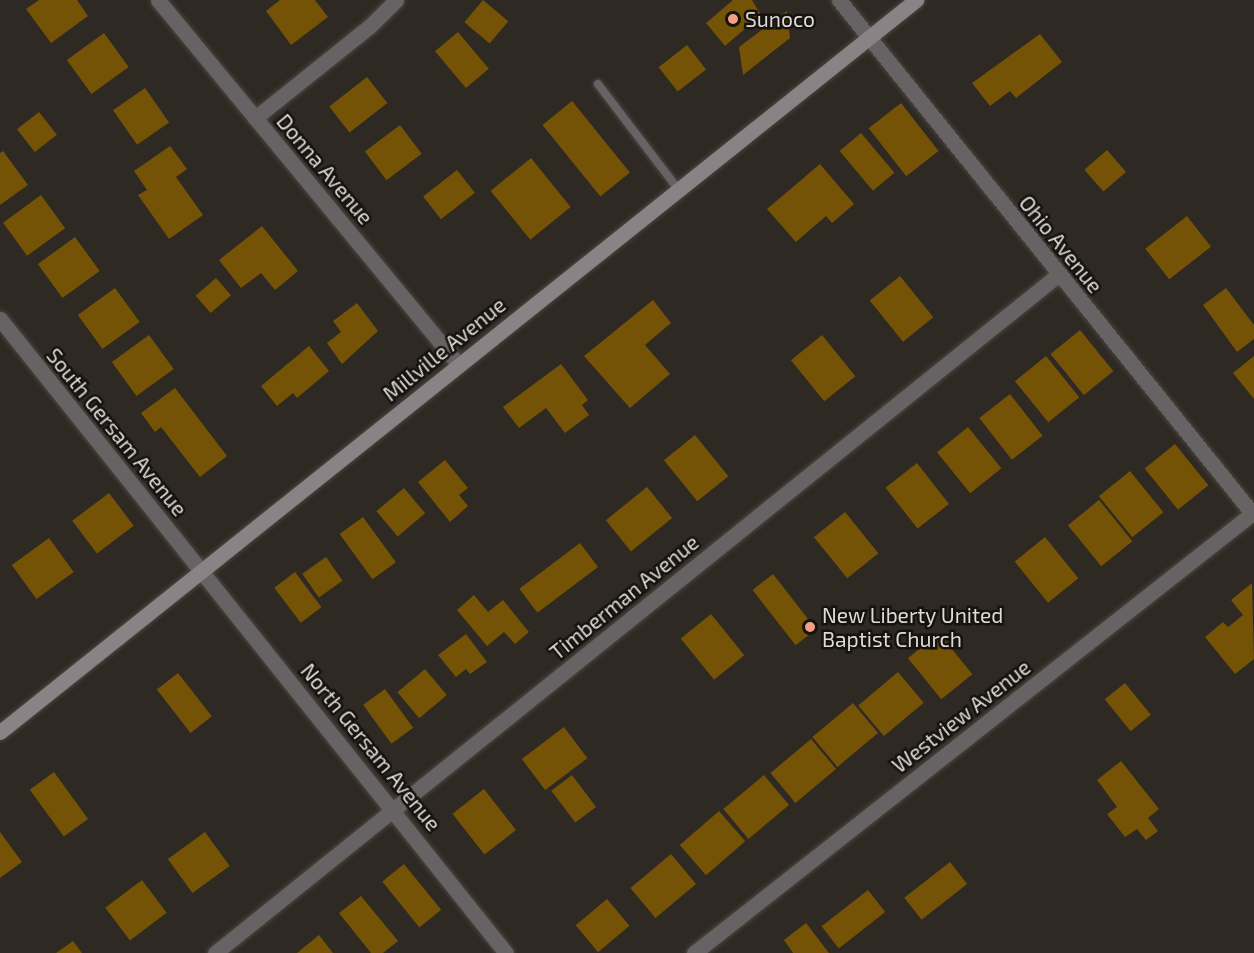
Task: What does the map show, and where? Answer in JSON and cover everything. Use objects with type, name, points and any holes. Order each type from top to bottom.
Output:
[{"type":"main road","name":"Millville Avenue","points":[[0,732],[916,0]]},
{"type":"street","name":"Donna Avenue","points":[[158,0],[459,365]]},
{"type":"street","points":[[255,118],[370,26],[396,0]]},
{"type":"street","name":"Ohio Avenue","points":[[839,0],[1253,513]]},
{"type":"street","name":"Timberman Avenue","points":[[216,953],[1059,274]]},
{"type":"street","name":"South Gersam Avenue","points":[[0,319],[201,570]]},
{"type":"street","name":"Westview Avenue","points":[[694,953],[1253,513]]},
{"type":"street","name":"North Gersam Avenue","points":[[201,570],[395,809],[506,953]]},
{"type":"lane","points":[[598,84],[678,189]]},
{"type":"building","points":[[39,0],[77,0],[88,16],[51,43],[26,9]]},
{"type":"building","points":[[280,0],[315,0],[328,17],[291,45],[266,11]]},
{"type":"building","points":[[483,0],[508,21],[490,43],[464,22]]},
{"type":"building","name":"Sunoco","points":[[733,0],[752,0],[761,15],[725,46],[706,23]]},
{"type":"building","name":"Sunoco","points":[[787,11],[790,38],[743,75],[739,47]]},
{"type":"building","points":[[458,32],[489,69],[466,88],[435,51]]},
{"type":"building","points":[[104,33],[129,67],[91,94],[67,60]]},
{"type":"building","points":[[1040,34],[1062,62],[1016,98],[1010,91],[990,106],[972,83]]},
{"type":"building","points":[[687,45],[706,69],[678,92],[659,67]]},
{"type":"building","points":[[367,77],[387,103],[349,133],[329,107]]},
{"type":"building","points":[[145,88],[169,122],[137,145],[113,110]]},
{"type":"building","points":[[572,101],[630,172],[600,196],[542,125]]},
{"type":"building","points":[[901,103],[939,151],[906,176],[869,128]]},
{"type":"building","points":[[39,112],[57,135],[35,152],[17,129]]},
{"type":"building","points":[[400,125],[422,154],[387,180],[365,151]]},
{"type":"building","points":[[861,133],[894,173],[873,191],[840,151]]},
{"type":"building","points":[[170,146],[187,169],[176,177],[203,215],[169,239],[138,195],[147,190],[134,171]]},
{"type":"building","points":[[1107,150],[1126,172],[1103,192],[1084,170]]},
{"type":"building","points":[[3,151],[28,185],[0,205],[0,153]]},
{"type":"building","points":[[531,158],[571,207],[530,240],[491,191]]},
{"type":"building","points":[[820,164],[854,204],[832,223],[826,216],[796,242],[767,209]]},
{"type":"building","points":[[457,170],[475,193],[441,219],[423,196]]},
{"type":"building","points":[[41,195],[65,228],[27,256],[3,223]]},
{"type":"building","points":[[1187,216],[1211,247],[1169,279],[1145,249]]},
{"type":"building","points":[[262,226],[298,271],[275,290],[261,273],[241,288],[219,260]]},
{"type":"building","points":[[75,237],[100,271],[62,298],[38,264]]},
{"type":"building","points":[[900,276],[933,317],[903,342],[870,301]]},
{"type":"building","points":[[216,278],[231,295],[211,313],[196,296]]},
{"type":"building","points":[[115,288],[140,322],[102,349],[78,315]]},
{"type":"building","points":[[1226,288],[1254,325],[1254,339],[1237,352],[1203,305]]},
{"type":"building","points":[[653,300],[671,323],[645,345],[670,374],[630,408],[584,356]]},
{"type":"building","points":[[357,303],[378,331],[342,364],[327,343],[341,332],[333,321]]},
{"type":"building","points":[[1080,330],[1113,371],[1084,395],[1050,354]]},
{"type":"building","points":[[149,335],[174,369],[136,396],[112,362]]},
{"type":"building","points":[[822,335],[855,376],[824,401],[791,360]]},
{"type":"building","points":[[309,346],[329,371],[297,398],[293,393],[277,406],[261,386]]},
{"type":"building","points":[[1046,356],[1079,397],[1048,422],[1015,381]]},
{"type":"building","points":[[1254,356],[1254,399],[1233,373]]},
{"type":"building","points":[[561,364],[588,400],[582,405],[589,415],[565,433],[546,408],[519,428],[503,407]]},
{"type":"building","points":[[175,388],[227,456],[200,477],[161,427],[155,432],[141,413]]},
{"type":"building","points":[[1010,394],[1043,436],[1012,460],[979,418]]},
{"type":"building","points":[[968,427],[1001,468],[970,493],[937,452]]},
{"type":"building","points":[[695,435],[728,476],[697,501],[664,460]]},
{"type":"building","points":[[1175,444],[1208,485],[1178,510],[1145,469]]},
{"type":"building","points":[[445,460],[468,488],[459,495],[468,506],[450,522],[418,482]]},
{"type":"building","points":[[917,463],[949,504],[917,529],[885,488]]},
{"type":"building","points":[[1130,471],[1163,512],[1132,537],[1099,496]]},
{"type":"building","points":[[647,487],[672,518],[631,551],[606,520]]},
{"type":"building","points":[[404,488],[425,513],[398,536],[376,511]]},
{"type":"building","points":[[109,493],[134,526],[97,553],[72,521]]},
{"type":"building","points":[[1099,500],[1132,541],[1101,566],[1068,525]]},
{"type":"building","points":[[845,512],[878,553],[847,578],[814,537]]},
{"type":"building","points":[[363,517],[396,562],[372,579],[340,534]]},
{"type":"building","points":[[1045,537],[1078,578],[1048,603],[1015,562]]},
{"type":"building","points":[[49,538],[74,572],[36,599],[12,565]]},
{"type":"building","points":[[580,543],[598,567],[537,613],[519,589]]},
{"type":"building","points":[[326,557],[343,581],[319,597],[302,574]]},
{"type":"building","points":[[295,572],[321,607],[301,623],[274,588]]},
{"type":"building","points":[[773,574],[816,629],[796,645],[753,590]]},
{"type":"building","points":[[1252,583],[1254,659],[1235,674],[1205,637],[1223,622],[1228,627],[1243,615],[1231,600]]},
{"type":"building","points":[[474,595],[488,612],[503,600],[529,632],[515,644],[504,632],[487,646],[457,610]]},
{"type":"building","points":[[711,614],[744,655],[714,680],[681,639]]},
{"type":"building","points":[[939,633],[972,674],[941,699],[908,658]]},
{"type":"building","points":[[466,634],[487,662],[470,674],[466,669],[456,677],[438,655]]},
{"type":"building","points":[[425,669],[447,695],[419,718],[397,692]]},
{"type":"building","points":[[898,672],[924,703],[884,736],[858,705]]},
{"type":"building","points":[[178,673],[212,716],[191,733],[157,690]]},
{"type":"building","points":[[1125,683],[1151,715],[1131,731],[1105,699]]},
{"type":"building","points":[[385,689],[413,728],[391,744],[363,705]]},
{"type":"building","points":[[853,703],[878,733],[837,767],[812,737]]},
{"type":"building","points":[[564,727],[587,758],[545,790],[522,759]]},
{"type":"building","points":[[811,739],[836,769],[795,803],[770,773]]},
{"type":"building","points":[[1121,761],[1159,809],[1148,818],[1158,831],[1146,840],[1137,829],[1125,837],[1107,814],[1117,807],[1097,780]]},
{"type":"building","points":[[54,772],[88,819],[64,837],[30,790]]},
{"type":"building","points":[[572,775],[596,807],[575,823],[551,791]]},
{"type":"building","points":[[764,775],[789,805],[748,839],[723,809]]},
{"type":"building","points":[[484,789],[516,830],[484,855],[452,814]]},
{"type":"building","points":[[719,811],[745,841],[706,875],[680,845]]},
{"type":"building","points":[[0,832],[22,862],[0,878]]},
{"type":"building","points":[[205,832],[230,866],[192,893],[168,859]]},
{"type":"building","points":[[671,854],[696,884],[655,918],[630,888]]},
{"type":"building","points":[[950,862],[967,884],[922,920],[904,898]]},
{"type":"building","points":[[404,864],[441,910],[419,927],[382,882]]},
{"type":"building","points":[[142,880],[167,913],[130,940],[105,908]]},
{"type":"building","points":[[868,890],[885,912],[839,948],[822,926]]},
{"type":"building","points":[[361,896],[398,941],[383,953],[371,953],[339,913]]},
{"type":"building","points":[[607,899],[629,926],[598,952],[576,925]]},
{"type":"building","points":[[806,923],[829,953],[793,953],[784,940]]},
{"type":"building","points":[[319,935],[333,953],[297,953]]},
{"type":"building","points":[[73,941],[82,953],[56,953]]},
{"type":"place","name":"Sunoco","points":[[733,19]]},
{"type":"place","name":"New Liberty United Baptist Church","points":[[810,627]]}]
